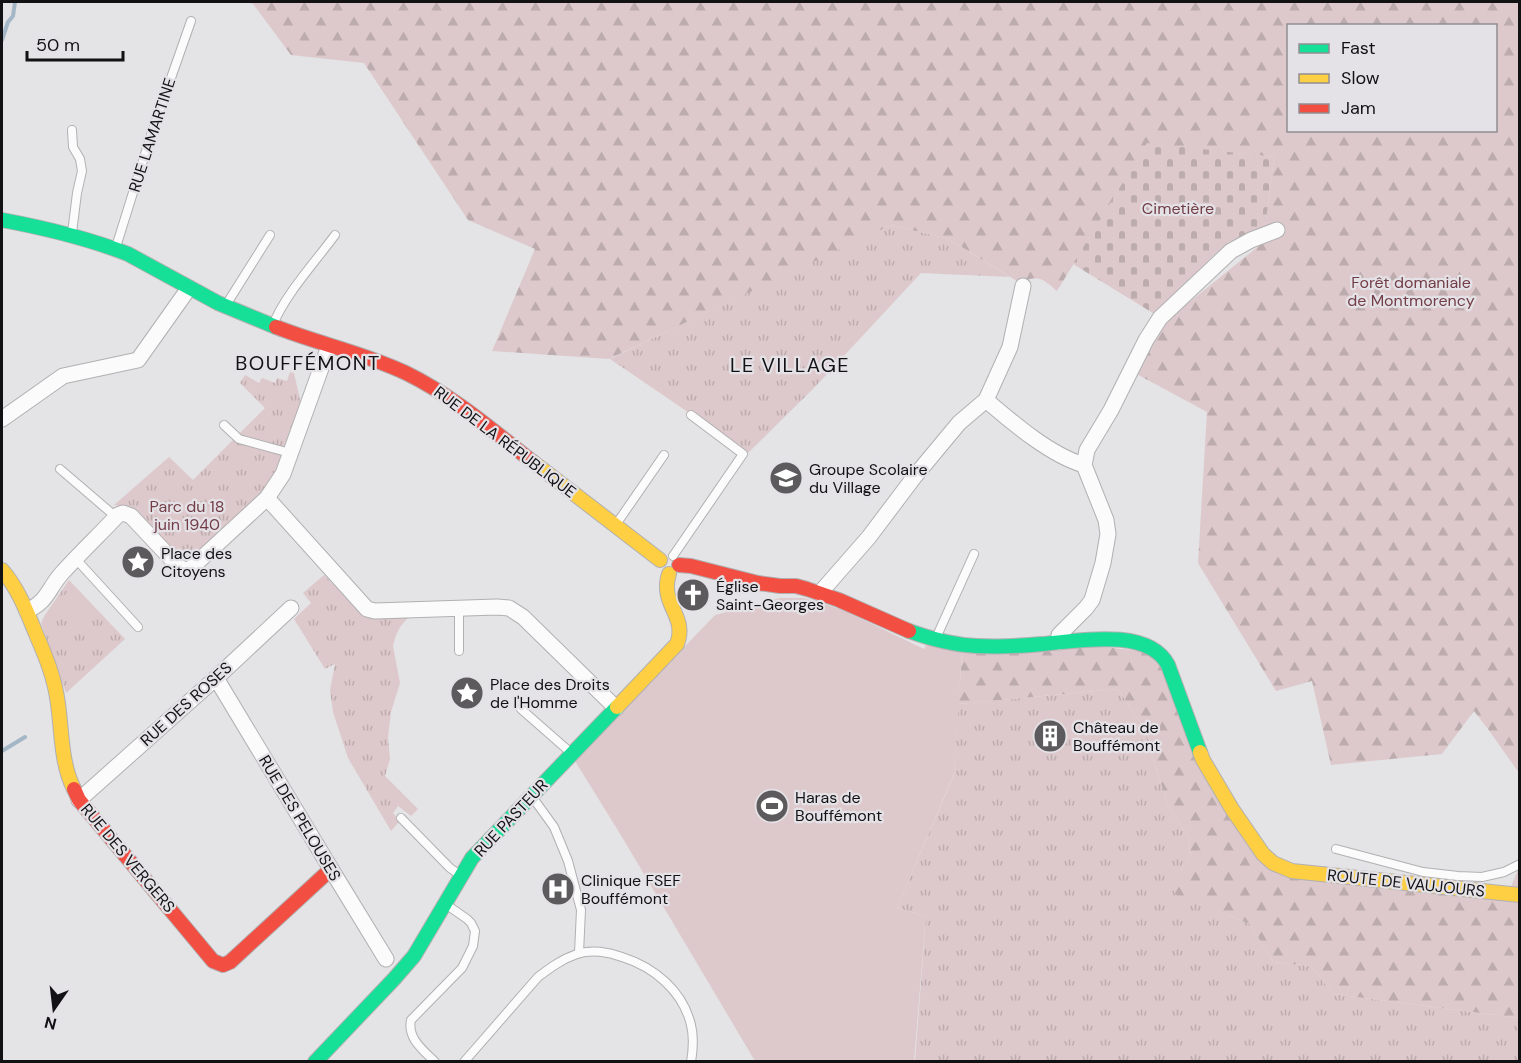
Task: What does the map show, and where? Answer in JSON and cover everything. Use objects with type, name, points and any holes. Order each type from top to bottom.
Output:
[{"type":"street","name":"RUE DE LA RÉPUBLIQUE","points":[[2,220],[72,236],[115,249],[226,307],[404,372],[458,404],[615,525],[670,564]]},
{"type":"street","points":[[670,564],[696,567],[724,576],[775,586],[798,586],[820,593],[903,630],[963,645],[1027,645],[1059,642],[1059,635],[1092,600],[1103,563],[1108,534],[1106,520],[1084,465],[1087,450],[1160,318],[1231,251],[1277,230]]},
{"type":"street","points":[[820,593],[869,537],[959,423],[986,400],[1010,347],[1023,286]]},
{"type":"street","points":[[2,419],[63,376],[138,360],[189,288]]},
{"type":"street","points":[[27,611],[42,603],[75,558],[116,517],[123,513],[131,516],[178,567],[185,570],[190,569],[267,498],[283,474],[329,346]]},
{"type":"street","points":[[986,400],[1026,433],[1072,461],[1084,465]]},
{"type":"street","points":[[267,498],[366,609],[375,611],[509,608],[523,617],[616,708]]},
{"type":"street","name":"RUE PASTEUR","points":[[315,1062],[414,956],[472,858],[680,640],[679,619],[666,591],[670,564]]},
{"type":"street","name":"RUE DES VERGERS","points":[[2,570],[11,580],[27,611],[52,673],[58,699],[64,754],[70,782],[79,800],[213,961],[223,965],[230,962],[331,870]]},
{"type":"street","name":"RUE DES ROSES","points":[[79,800],[291,608]]},
{"type":"street","name":"ROUTE DE VAUJOURS","points":[[1059,642],[1112,639],[1129,641],[1146,646],[1165,658],[1203,760],[1232,809],[1263,854],[1273,863],[1292,871],[1520,896]]},
{"type":"street","name":"RUE DES PELOUSES","points":[[216,678],[386,959]]},
{"type":"lane","name":"RUE LAMARTINE","points":[[115,249],[151,135],[191,21]]},
{"type":"lane","points":[[72,130],[73,147],[80,159],[82,171],[72,236]]},
{"type":"lane","points":[[226,307],[270,235]]},
{"type":"lane","points":[[273,325],[292,293],[335,235]]},
{"type":"lane","points":[[670,564],[743,454],[691,415]]},
{"type":"lane","points":[[224,425],[239,438],[290,453]]},
{"type":"lane","points":[[615,525],[664,455]]},
{"type":"lane","points":[[60,469],[116,517]]},
{"type":"lane","points":[[935,639],[974,554]]},
{"type":"lane","points":[[75,558],[138,627]]},
{"type":"lane","points":[[459,608],[459,651]]},
{"type":"lane","points":[[521,709],[572,754]]},
{"type":"lane","points":[[531,796],[554,827],[568,861],[581,910],[579,953]]},
{"type":"lane","points":[[401,819],[461,876]]},
{"type":"lane","points":[[1336,849],[1414,870],[1458,876],[1482,877],[1504,872],[1520,864]]},
{"type":"lane","points":[[435,1062],[415,1041],[409,1028],[411,1020],[462,968],[475,938],[471,923],[445,904]]},
{"type":"lane","points":[[464,1062],[538,977],[552,966],[579,953],[597,952],[616,955],[636,962],[657,974],[676,993],[691,1025],[693,1040],[691,1062]]},
{"type":"green space","name":"Forêt domaniale de Montmorency","points":[[246,2],[1519,2],[1519,773],[1474,711],[1442,754],[1331,765],[1312,681],[1276,691],[1198,563],[1207,412],[1131,371],[1166,321],[1276,232],[1265,229],[1274,157],[1147,144],[1057,291],[1036,278],[1020,283],[949,239],[891,225],[609,359],[492,351],[535,249],[468,220],[364,63],[291,55],[253,4]]},
{"type":"green space","name":"Cimetière","points":[[1147,143],[1274,157],[1265,229],[1229,242],[1156,315],[1073,264]]},
{"type":"green space","points":[[891,225],[949,239],[1010,277],[921,273],[814,388],[748,453],[610,359],[828,252]]},
{"type":"green space","name":"Parc du 18 juin 1940","points":[[290,372],[294,373],[301,404],[279,472],[268,489],[187,562],[184,562],[138,512],[114,505],[169,457],[193,480],[265,408],[240,383],[245,375],[259,383],[262,378],[275,383],[277,378],[287,381]]},
{"type":"green space","points":[[324,575],[362,613],[381,618],[408,618],[398,630],[393,646],[400,683],[391,712],[388,737],[390,759],[385,776],[418,809],[411,816],[398,806],[393,813],[400,821],[391,831],[348,758],[333,712],[330,690],[335,664],[325,669],[294,619],[311,603],[303,593]]},
{"type":"green space","points":[[69,580],[125,639],[66,693],[41,623]]},
{"type":"green space","points":[[72,588],[92,610],[77,624],[57,602]]},
{"type":"green space","name":"Haras de Bouffémont","points":[[780,598],[804,598],[843,610],[924,649],[926,645],[962,651],[954,774],[897,908],[926,916],[914,1061],[755,1061],[575,761],[715,615]]},
{"type":"green space","points":[[1059,642],[1159,653],[1203,760],[1273,863],[1508,894],[1519,867],[1519,1018],[1333,994],[1311,966],[1273,962],[1250,924],[1174,894],[1181,871],[1189,857],[1190,840],[1168,805],[1142,725],[1118,689],[958,704],[963,645]]},
{"type":"green space","points":[[1118,689],[1142,725],[1168,805],[1190,840],[1189,857],[1181,871],[1216,910],[1250,924],[1273,962],[1311,966],[1333,994],[1519,1018],[1519,1061],[915,1061],[926,916],[897,908],[954,775],[958,704]]},
{"type":"waterway","points":[[2,40],[8,22],[13,16],[15,2]]},
{"type":"waterway","points":[[2,751],[25,737]]},
{"type":"traffic: fast","points":[[2,220],[66,234],[128,254],[218,303],[276,327]]},
{"type":"traffic: fast","points":[[909,631],[943,641],[977,646],[1018,646],[1092,639],[1129,641],[1145,645],[1158,653],[1168,665],[1200,752]]},
{"type":"traffic: fast","points":[[315,1062],[414,956],[472,858],[617,707]]},
{"type":"traffic: slow","points":[[533,462],[660,560]]},
{"type":"traffic: slow","points":[[2,570],[22,600],[50,668],[57,695],[64,759],[74,789]]},
{"type":"traffic: slow","points":[[617,707],[677,644],[679,625],[668,594],[669,574]]},
{"type":"traffic: slow","points":[[1200,752],[1232,809],[1263,854],[1273,863],[1292,871],[1520,895]]},
{"type":"traffic: jam","points":[[276,327],[406,373],[456,403],[533,462]]},
{"type":"traffic: jam","points":[[679,565],[758,583],[807,589],[839,600],[909,631]]},
{"type":"traffic: jam","points":[[74,789],[79,800],[213,961],[223,965],[230,962],[331,869]]},
{"type":"place","name":"Groupe Scolaire du Village","points":[[786,478]]},
{"type":"place","name":"Place des Citoyens","points":[[138,562]]},
{"type":"place","name":"Église Saint-Georges","points":[[693,595]]},
{"type":"place","name":"Place des Droits de l'Homme","points":[[467,693]]},
{"type":"place","name":"Château de Bouffémont","points":[[1050,736]]},
{"type":"place","name":"Haras de Bouffémont","points":[[772,806]]},
{"type":"place","name":"Clinique FSEF Bouffémont","points":[[558,889]]},
{"type":"district","name":"BOUFFÉMONT","points":[[308,363]]},
{"type":"district","name":"LE VILLAGE","points":[[790,365]]}]
